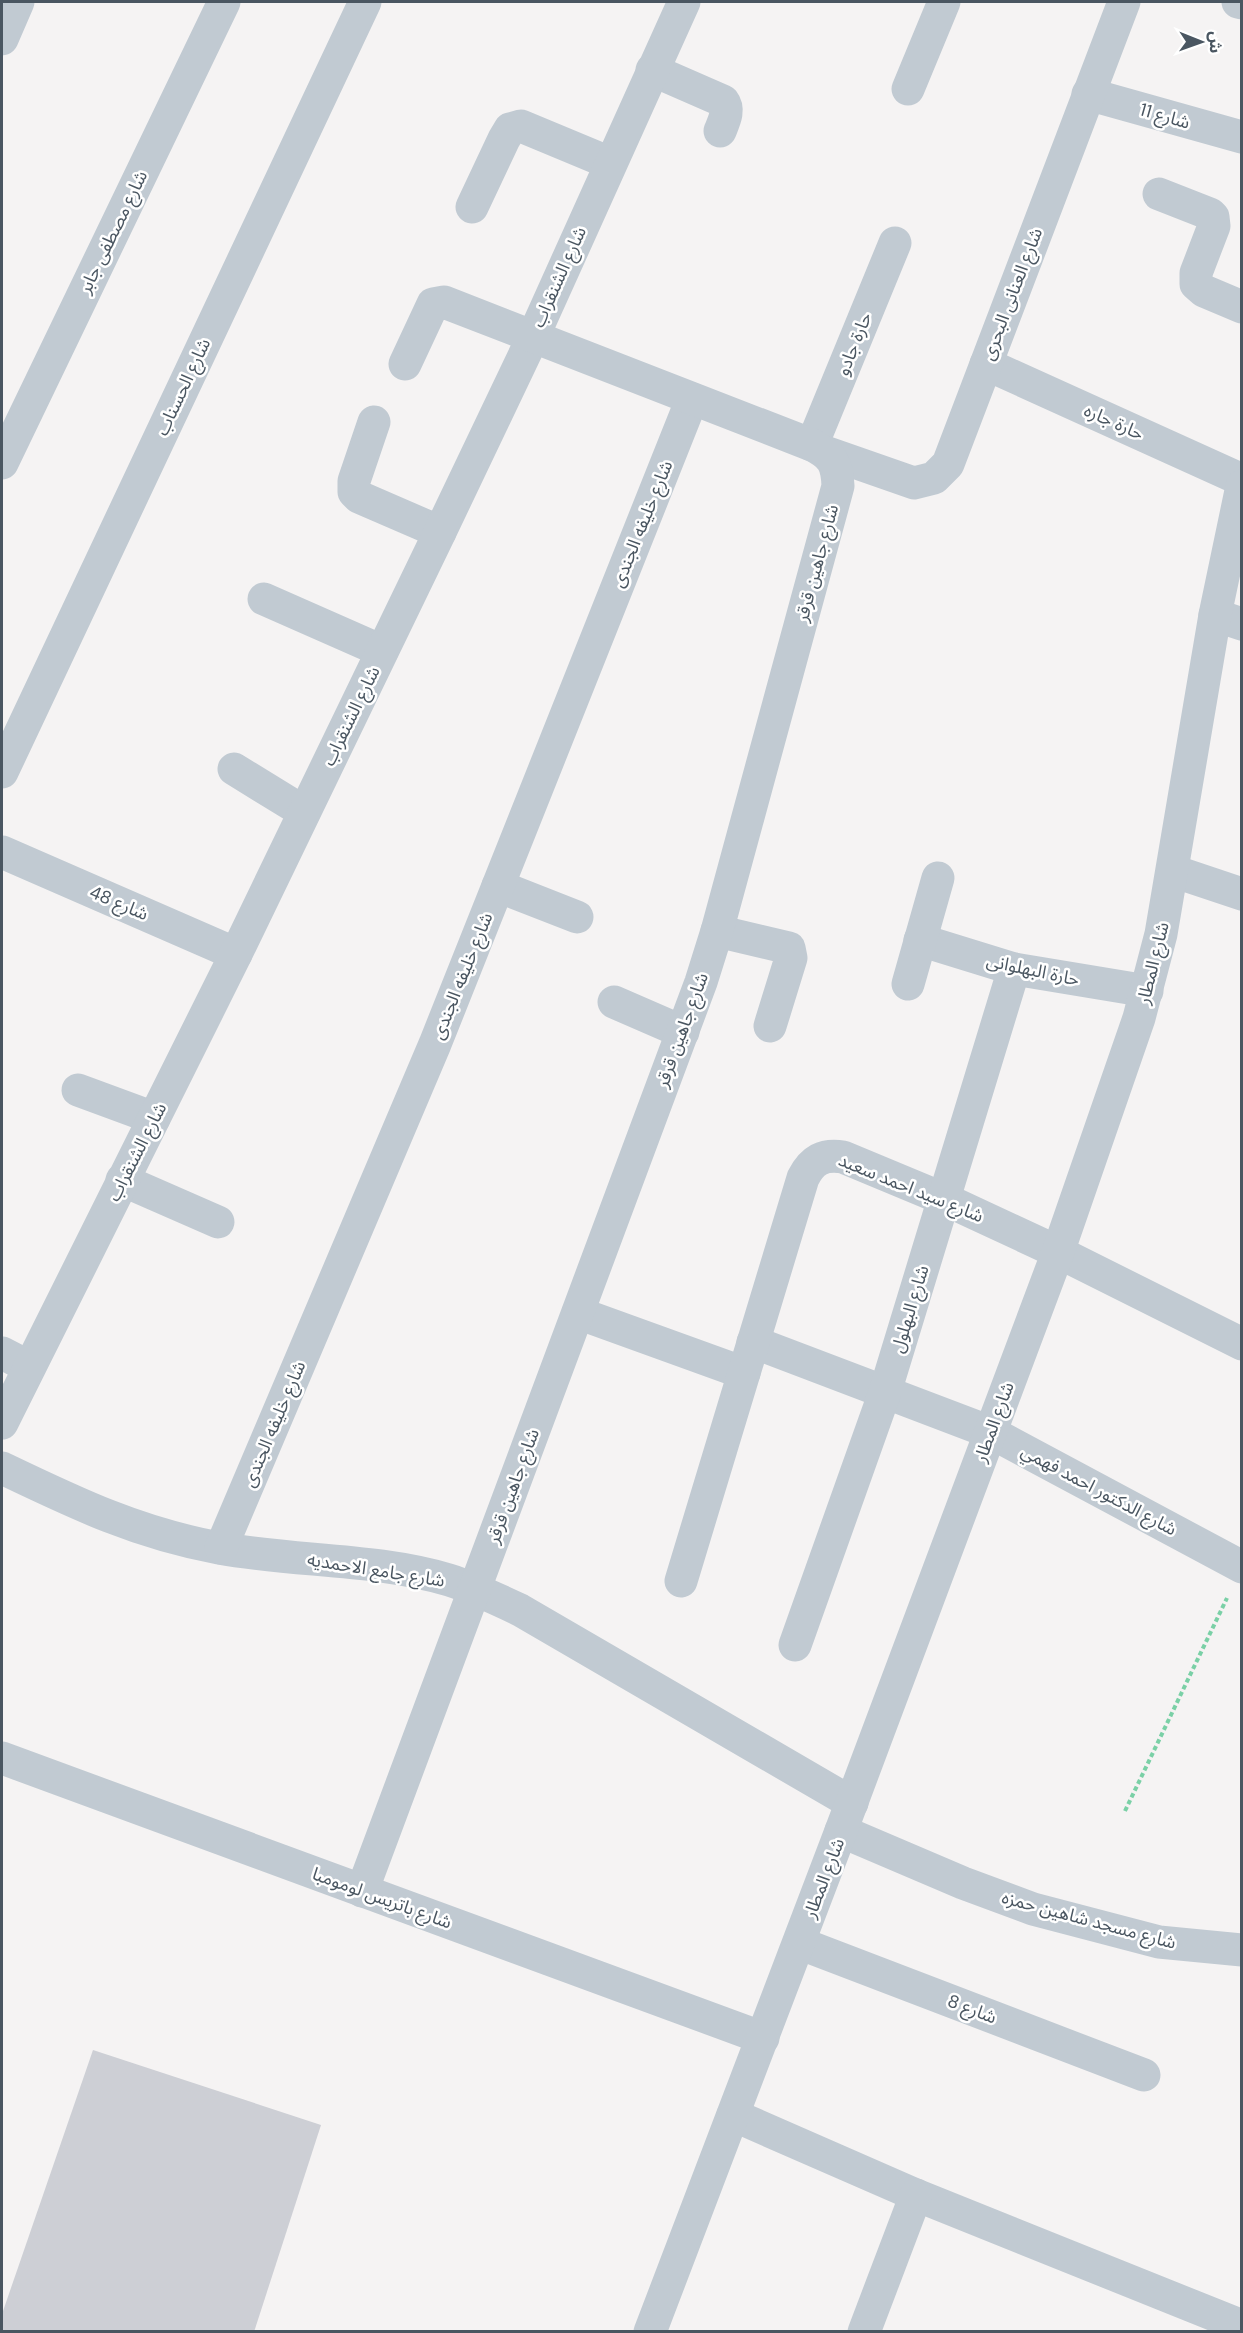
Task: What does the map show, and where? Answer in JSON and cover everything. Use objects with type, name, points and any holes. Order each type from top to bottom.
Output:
[{"type":"street","points":[[2,39],[18,2]]},
{"type":"street","name":"شارع مصطفى جابر","points":[[2,463],[225,2]]},
{"type":"street","name":"شارع الحسناب","points":[[2,772],[365,2]]},
{"type":"street","name":"شارع الشنقراب","points":[[2,1423],[15,1360],[122,1180],[236,954],[533,337],[684,2]]},
{"type":"street","points":[[908,89],[944,2]]},
{"type":"street","name":"شارع العنانى البحرى","points":[[820,449],[914,483],[934,478],[948,464],[1124,2]]},
{"type":"street","points":[[652,70],[723,101],[727,113],[720,131]]},
{"type":"street","name":"شارع 11","points":[[1088,94],[1242,137]]},
{"type":"street","points":[[472,207],[510,129],[521,126],[610,163]]},
{"type":"street","points":[[1159,194],[1206,212],[1213,217],[1214,226],[1196,273],[1196,284],[1204,291],[1242,307]]},
{"type":"street","name":"حارة جادو","points":[[820,449],[895,243]]},
{"type":"street","points":[[405,364],[431,308],[440,301],[820,449]]},
{"type":"street","name":"حارة جاره","points":[[986,364],[1242,480]]},
{"type":"street","name":"شارع خليفه الجندى","points":[[221,1548],[435,1044],[692,399]]},
{"type":"street","points":[[374,422],[354,480],[354,492],[358,497],[440,532]]},
{"type":"street","name":"شارع جاهين قرقر","points":[[362,1891],[683,1032],[717,931],[838,486],[837,469],[820,449]]},
{"type":"street","name":"شارع المطار","points":[[650,2331],[847,1817],[1058,1252],[1147,991],[1228,619],[1242,486]]},
{"type":"street","points":[[264,599],[382,651]]},
{"type":"street","points":[[234,769],[304,812]]},
{"type":"street","name":"شارع 48","points":[[2,852],[236,954]]},
{"type":"street","points":[[1173,871],[1242,894]]},
{"type":"street","points":[[908,984],[938,878]]},
{"type":"street","points":[[498,886],[577,917]]},
{"type":"street","points":[[717,931],[789,948],[791,958],[770,1026]]},
{"type":"street","name":"حارة البهلوانى","points":[[920,940],[1014,969],[1147,991]]},
{"type":"street","name":"شارع البهلول","points":[[795,1645],[885,1392],[1014,969]]},
{"type":"street","points":[[614,1002],[683,1032]]},
{"type":"street","points":[[78,1090],[153,1118]]},
{"type":"street","name":"شارع سيد احمد سعيد","points":[[681,1581],[803,1178],[809,1167],[818,1159],[830,1155],[843,1157],[944,1199],[1058,1252],[1242,1344]]},
{"type":"street","points":[[122,1180],[218,1222]]},
{"type":"street","points":[[578,1313],[744,1373]]},
{"type":"street","name":"شارع الدكتور احمد فهمي","points":[[753,1342],[990,1432],[1236,1577]]},
{"type":"street","name":"شارع جامع الاحمديه","points":[[2,1468],[107,1517],[179,1540],[221,1548],[394,1569],[448,1580],[475,1589],[520,1610],[847,1817]]},
{"type":"street","name":"شارع باتريس لومومبا","points":[[2,1758],[763,2038]]},
{"type":"street","name":"شارع مسجد شاهين حمزه","points":[[847,1817],[963,1883],[1033,1909],[1159,1942],[1242,1950]]},
{"type":"street","name":"شارع 8","points":[[799,1943],[1144,2075]]},
{"type":"street","points":[[733,2115],[916,2195],[1242,2326]]},
{"type":"street","points":[[864,2331],[916,2195]]},
{"type":"path","points":[[1125,1811],[1236,1577]]},
{"type":"building","points":[[93,2050],[321,2125],[254,2332],[2,2332],[2,2314]]}]
